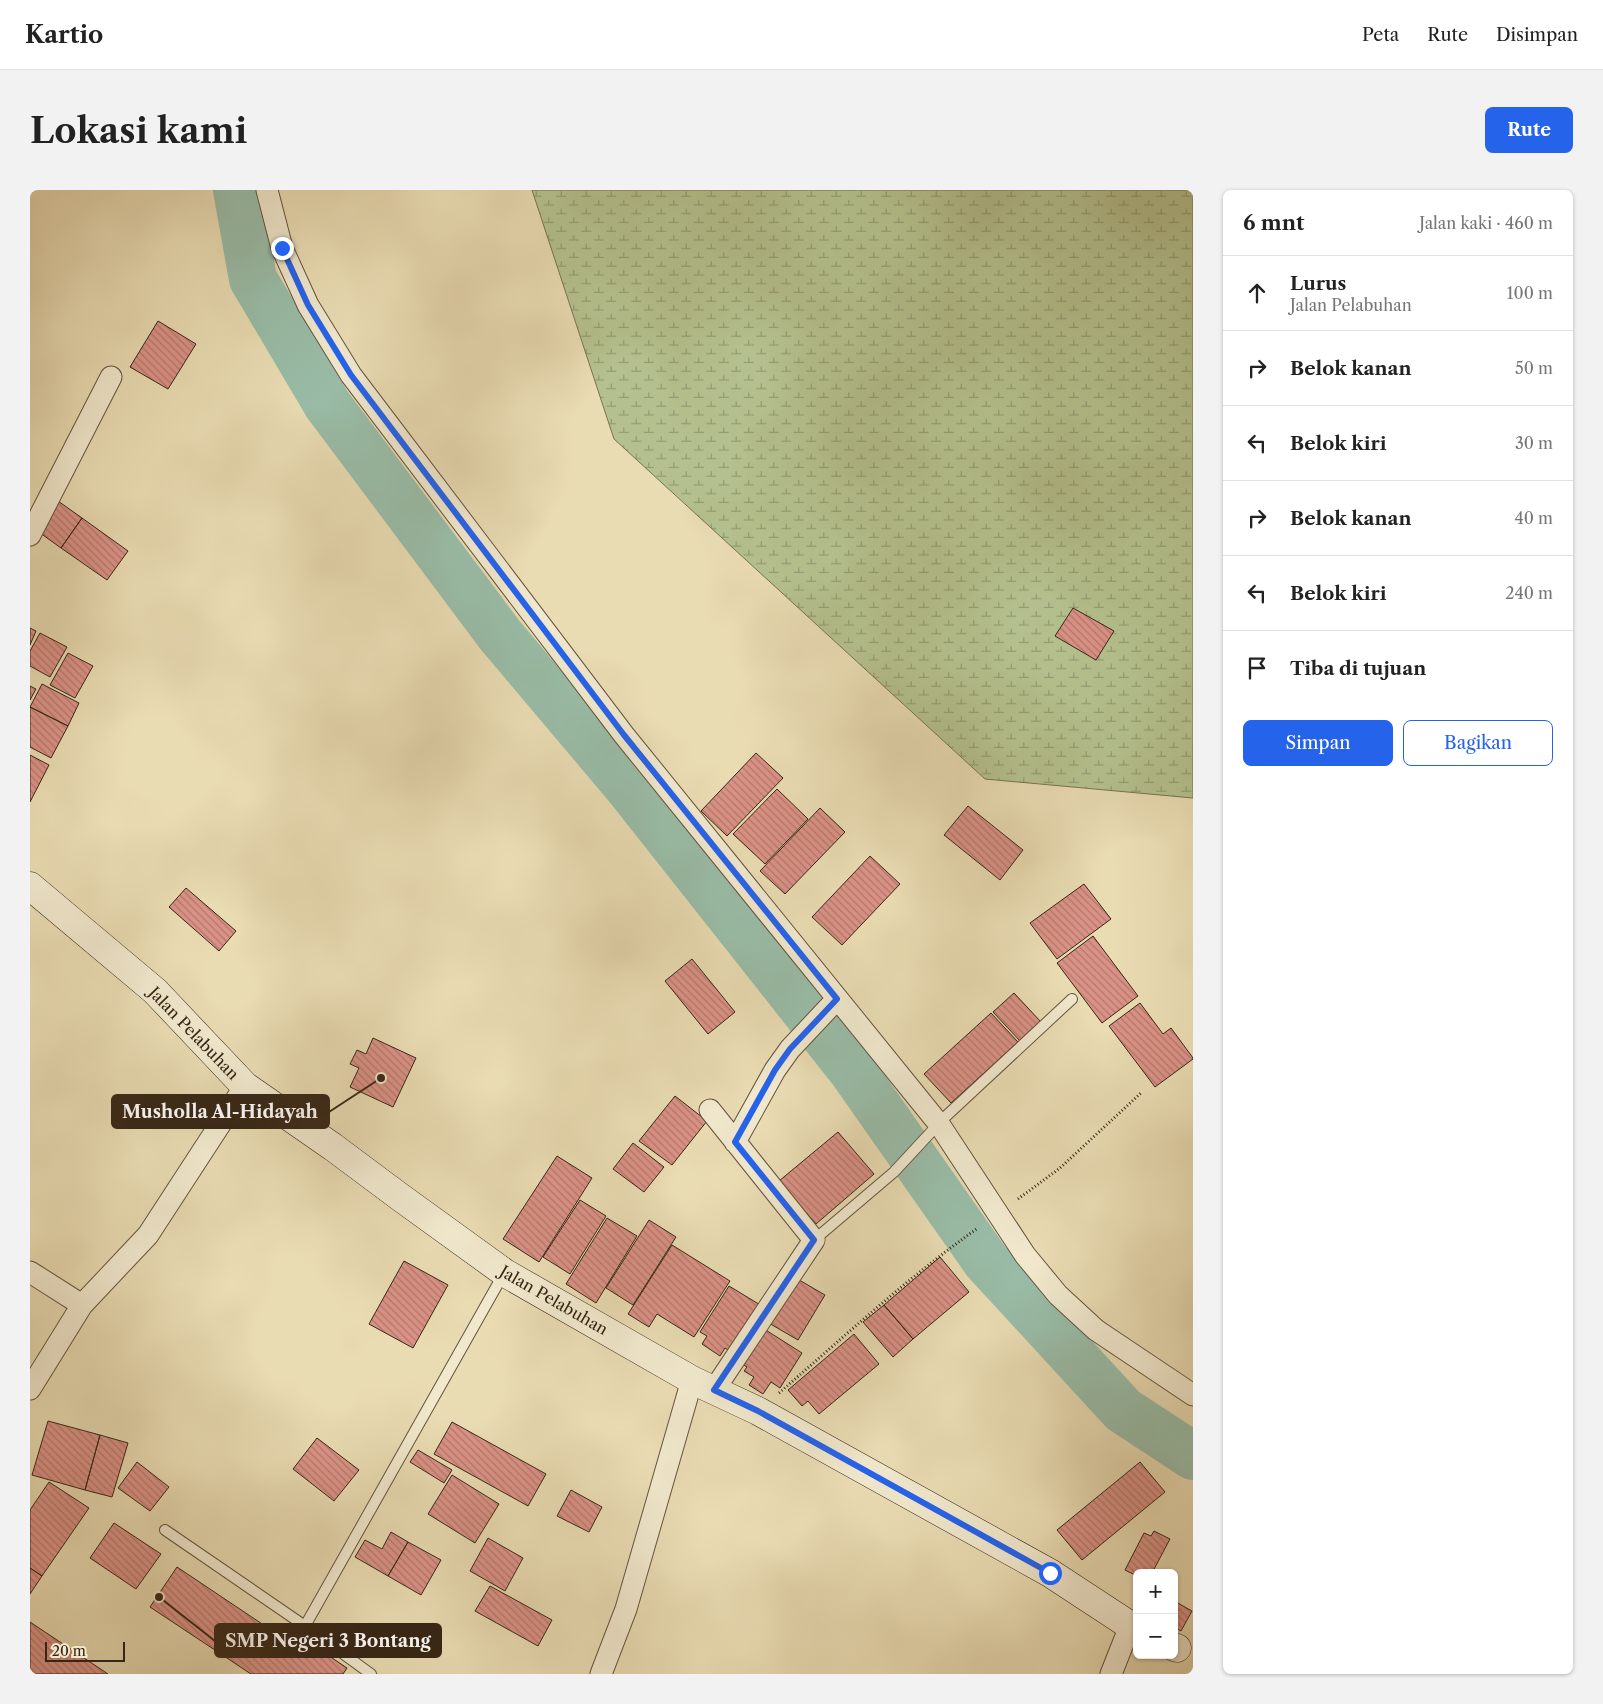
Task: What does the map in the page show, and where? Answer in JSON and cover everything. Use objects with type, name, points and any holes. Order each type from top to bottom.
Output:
[{"type":"street","points":[[267,190],[282,248],[308,305],[351,375],[624,735],[938,1124],[994,1217],[1058,1295],[1096,1330],[1193,1395]]},
{"type":"street","points":[[30,535],[111,378]]},
{"type":"street","name":"Jalan Pelabuhan","points":[[30,886],[155,990],[245,1086],[333,1146],[400,1198],[505,1273],[703,1385],[758,1411],[1050,1573],[1133,1628]]},
{"type":"street","points":[[735,1142],[775,1070],[790,1049],[837,999]]},
{"type":"street","points":[[30,1389],[82,1305],[148,1235],[245,1086]]},
{"type":"street","points":[[601,1674],[626,1609],[703,1385],[814,1240],[710,1110]]},
{"type":"street","points":[[30,1272],[82,1305]]},
{"type":"street","points":[[1111,1674],[1133,1628]]},
{"type":"lane","points":[[814,1240],[894,1172],[938,1124],[1072,999]]},
{"type":"lane","points":[[305,1626],[505,1273]]},
{"type":"lane","points":[[165,1530],[305,1626],[371,1674]]},
{"type":"path","points":[[758,1411],[947,1249],[1060,1168],[1142,1092]]},
{"type":"green space","points":[[532,190],[1193,190],[1193,798],[985,779],[614,439]]},
{"type":"building","points":[[158,321],[196,344],[168,389],[130,367]]},
{"type":"building","points":[[58,501],[82,518],[61,548],[36,530]]},
{"type":"building","points":[[82,518],[128,551],[107,580],[61,548]]},
{"type":"building","points":[[1073,608],[1114,631],[1096,660],[1055,636]]},
{"type":"building","points":[[30,628],[36,631],[30,645]]},
{"type":"building","points":[[40,633],[67,647],[50,677],[30,666],[30,651]]},
{"type":"building","points":[[68,653],[93,666],[75,698],[50,685]]},
{"type":"building","points":[[42,684],[79,703],[68,726],[30,707]]},
{"type":"building","points":[[30,686],[36,689],[30,700]]},
{"type":"building","points":[[30,707],[68,726],[51,758],[30,747]]},
{"type":"building","points":[[756,753],[783,778],[727,836],[701,811]]},
{"type":"building","points":[[30,755],[49,765],[30,802]]},
{"type":"building","points":[[777,789],[808,819],[765,864],[733,834]]},
{"type":"building","points":[[968,806],[1023,850],[1000,880],[944,835]]},
{"type":"building","points":[[820,808],[845,832],[785,894],[760,871]]},
{"type":"building","points":[[870,856],[900,884],[842,945],[812,917]]},
{"type":"building","points":[[1084,884],[1111,919],[1057,959],[1030,923]]},
{"type":"building","points":[[186,888],[236,931],[219,951],[169,907]]},
{"type":"building","points":[[1093,936],[1138,996],[1102,1023],[1057,963]]},
{"type":"building","points":[[692,959],[735,1012],[708,1034],[665,981]]},
{"type":"building","points":[[1014,993],[1041,1022],[1020,1041],[993,1012]]},
{"type":"building","points":[[1140,1003],[1163,1034],[1171,1028],[1193,1058],[1155,1087],[1109,1026]]},
{"type":"building","points":[[991,1013],[1018,1042],[951,1103],[924,1074]]},
{"type":"building","points":[[373,1038],[416,1058],[393,1107],[350,1087],[359,1068],[350,1064],[357,1050],[366,1054]]},
{"type":"building","points":[[675,1096],[707,1121],[672,1165],[639,1141]]},
{"type":"building","points":[[838,1132],[874,1174],[816,1224],[779,1181]]},
{"type":"building","points":[[633,1143],[664,1167],[644,1192],[613,1169]]},
{"type":"building","points":[[557,1156],[592,1178],[539,1262],[503,1239]]},
{"type":"building","points":[[580,1200],[606,1216],[570,1274],[543,1257]]},
{"type":"building","points":[[607,1218],[637,1236],[596,1303],[566,1284]]},
{"type":"building","points":[[649,1220],[676,1237],[633,1305],[606,1288]]},
{"type":"building","points":[[672,1245],[730,1281],[694,1337],[657,1314],[649,1327],[628,1314]]},
{"type":"building","points":[[940,1257],[969,1292],[913,1339],[884,1305]]},
{"type":"building","points":[[404,1261],[448,1285],[413,1348],[369,1324]]},
{"type":"building","points":[[794,1277],[825,1295],[798,1340],[767,1322]]},
{"type":"building","points":[[729,1286],[762,1306],[733,1353],[725,1348],[720,1356],[702,1344],[707,1336],[700,1332]]},
{"type":"building","points":[[884,1305],[913,1339],[893,1357],[863,1322]]},
{"type":"building","points":[[761,1327],[802,1353],[780,1388],[771,1382],[763,1394],[749,1385],[754,1377],[744,1371],[747,1367],[739,1362]]},
{"type":"building","points":[[854,1334],[879,1364],[819,1414],[808,1401],[802,1406],[788,1390]]},
{"type":"building","points":[[48,1421],[100,1435],[85,1490],[32,1475]]},
{"type":"building","points":[[452,1422],[546,1474],[528,1506],[434,1454]]},
{"type":"building","points":[[100,1435],[128,1443],[112,1497],[85,1490]]},
{"type":"building","points":[[317,1438],[359,1470],[334,1501],[293,1469]]},
{"type":"building","points":[[418,1450],[452,1470],[444,1483],[410,1462]]},
{"type":"building","points":[[137,1462],[169,1487],[150,1511],[118,1488]]},
{"type":"building","points":[[1140,1462],[1165,1492],[1082,1560],[1057,1530]]},
{"type":"building","points":[[452,1475],[499,1504],[475,1543],[428,1514]]},
{"type":"building","points":[[49,1482],[89,1508],[42,1576],[30,1568],[30,1510]]},
{"type":"building","points":[[571,1490],[602,1507],[589,1532],[557,1516]]},
{"type":"building","points":[[114,1523],[161,1554],[136,1589],[90,1558]]},
{"type":"building","points":[[1154,1531],[1170,1539],[1154,1569],[1133,1569],[1133,1574],[1125,1570],[1144,1533],[1151,1536]]},
{"type":"building","points":[[391,1532],[408,1542],[388,1576],[355,1557],[365,1540],[382,1549]]},
{"type":"building","points":[[488,1538],[523,1558],[505,1591],[470,1571]]},
{"type":"building","points":[[408,1542],[441,1560],[421,1595],[388,1576]]},
{"type":"building","points":[[177,1567],[283,1638],[289,1629],[347,1668],[343,1674],[251,1674],[150,1607]]},
{"type":"building","points":[[30,1568],[42,1576],[30,1594]]},
{"type":"building","points":[[490,1586],[552,1620],[538,1646],[475,1611]]},
{"type":"building","points":[[1178,1603],[1192,1611],[1181,1631],[1178,1629]]},
{"type":"building","points":[[30,1622],[108,1674],[30,1674]]},
{"type":"waterway","points":[[237,190],[253,279],[327,404],[500,635],[630,789],[852,1070],[986,1261],[1123,1410],[1193,1456]]},
{"type":"place","name":"Musholla Al-Hidayah","points":[[381,1078]]},
{"type":"place","name":"SMP Negeri 3 Bontang","points":[[159,1597]]},
{"type":"route","points":[[282,248],[308,305],[351,375],[624,735],[837,999],[790,1049],[775,1070],[735,1142],[814,1240],[714,1390],[758,1411],[1050,1573]]}]
